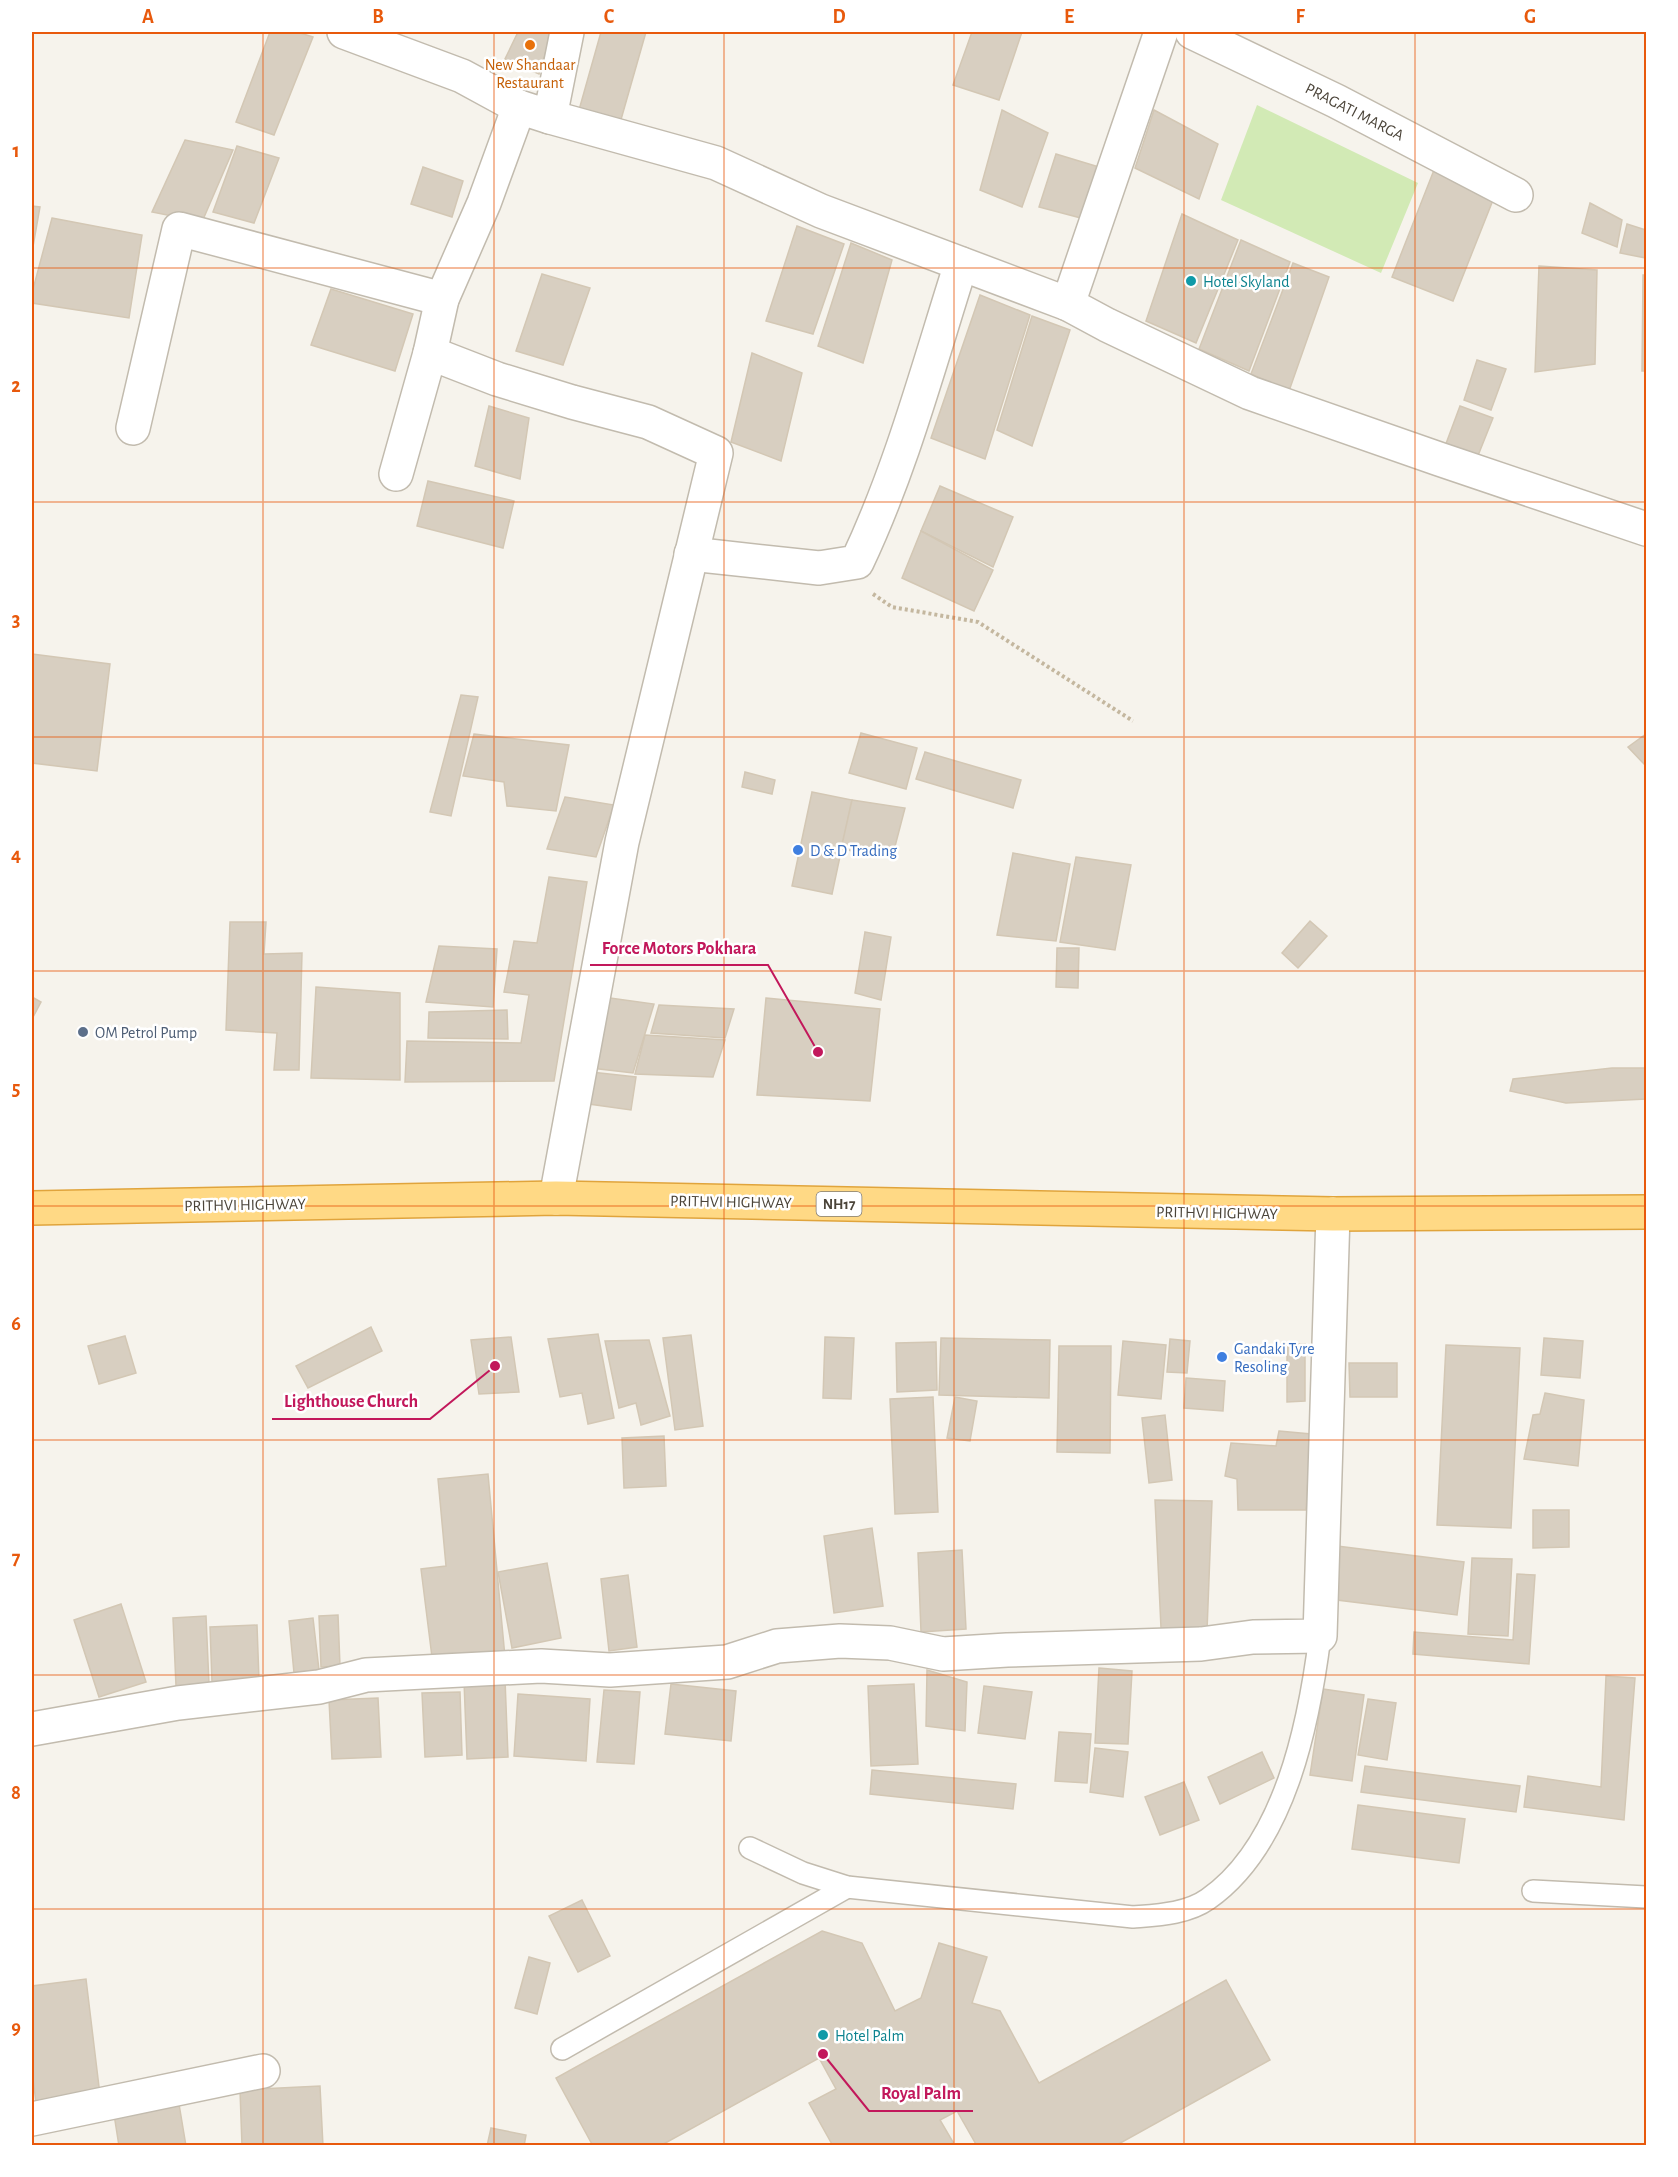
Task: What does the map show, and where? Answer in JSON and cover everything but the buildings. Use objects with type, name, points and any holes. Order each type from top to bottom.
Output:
[{"type":"highway","name":"PRITHVI HIGHWAY","points":[[32,1208],[556,1198],[1333,1214],[1647,1212]]},
{"type":"street","points":[[344,32],[462,76],[519,107],[716,163],[821,211],[1068,304],[1250,393],[1647,529]]},
{"type":"street","points":[[550,117],[567,32]]},
{"type":"street","points":[[1068,304],[1161,32]]},
{"type":"street","name":"PRAGATI MARGA","points":[[1192,32],[1336,101],[1516,195]]},
{"type":"street","points":[[396,474],[430,353],[442,299],[484,203],[519,107]]},
{"type":"street","points":[[133,428],[178,229],[442,299]]},
{"type":"street","points":[[692,554],[819,568],[857,562],[908,433],[961,264]]},
{"type":"street","points":[[430,353],[497,379],[648,422],[716,453],[622,842],[556,1198]]},
{"type":"street","points":[[32,1729],[178,1703],[319,1687],[366,1675],[541,1666],[610,1670],[727,1662],[777,1646],[840,1641],[890,1643],[944,1654],[1018,1649],[1201,1644],[1253,1637],[1320,1636],[1333,1214]]},
{"type":"street","points":[[32,2119],[263,2071]]},
{"type":"lane","points":[[750,1848],[803,1873],[847,1887],[1133,1917],[1171,1914],[1207,1900],[1248,1863],[1283,1800],[1307,1716],[1320,1636]]},
{"type":"lane","points":[[562,2049],[847,1887]]},
{"type":"lane","points":[[1533,1891],[1647,1897]]},
{"type":"path","points":[[857,562],[861,585],[892,607],[978,622],[1132,721]]},
{"type":"green space","points":[[1257,105],[1418,183],[1381,273],[1221,200]]},
{"type":"place","name":"New Shandaar Restaurant","points":[[530,45]]},
{"type":"place","name":"Hotel Skyland","points":[[1191,281]]},
{"type":"place","name":"D & D Trading","points":[[798,850]]},
{"type":"place","name":"OM Petrol Pump","points":[[83,1032]]},
{"type":"place","name":"Force Motors Pokhara","points":[[818,1052]]},
{"type":"place","name":"Gandaki Tyre Resoling","points":[[1222,1357]]},
{"type":"place","name":"Lighthouse Church","points":[[495,1366]]},
{"type":"place","name":"Hotel Palm","points":[[823,2035]]},
{"type":"place","name":"Royal Palm","points":[[823,2054]]}]
